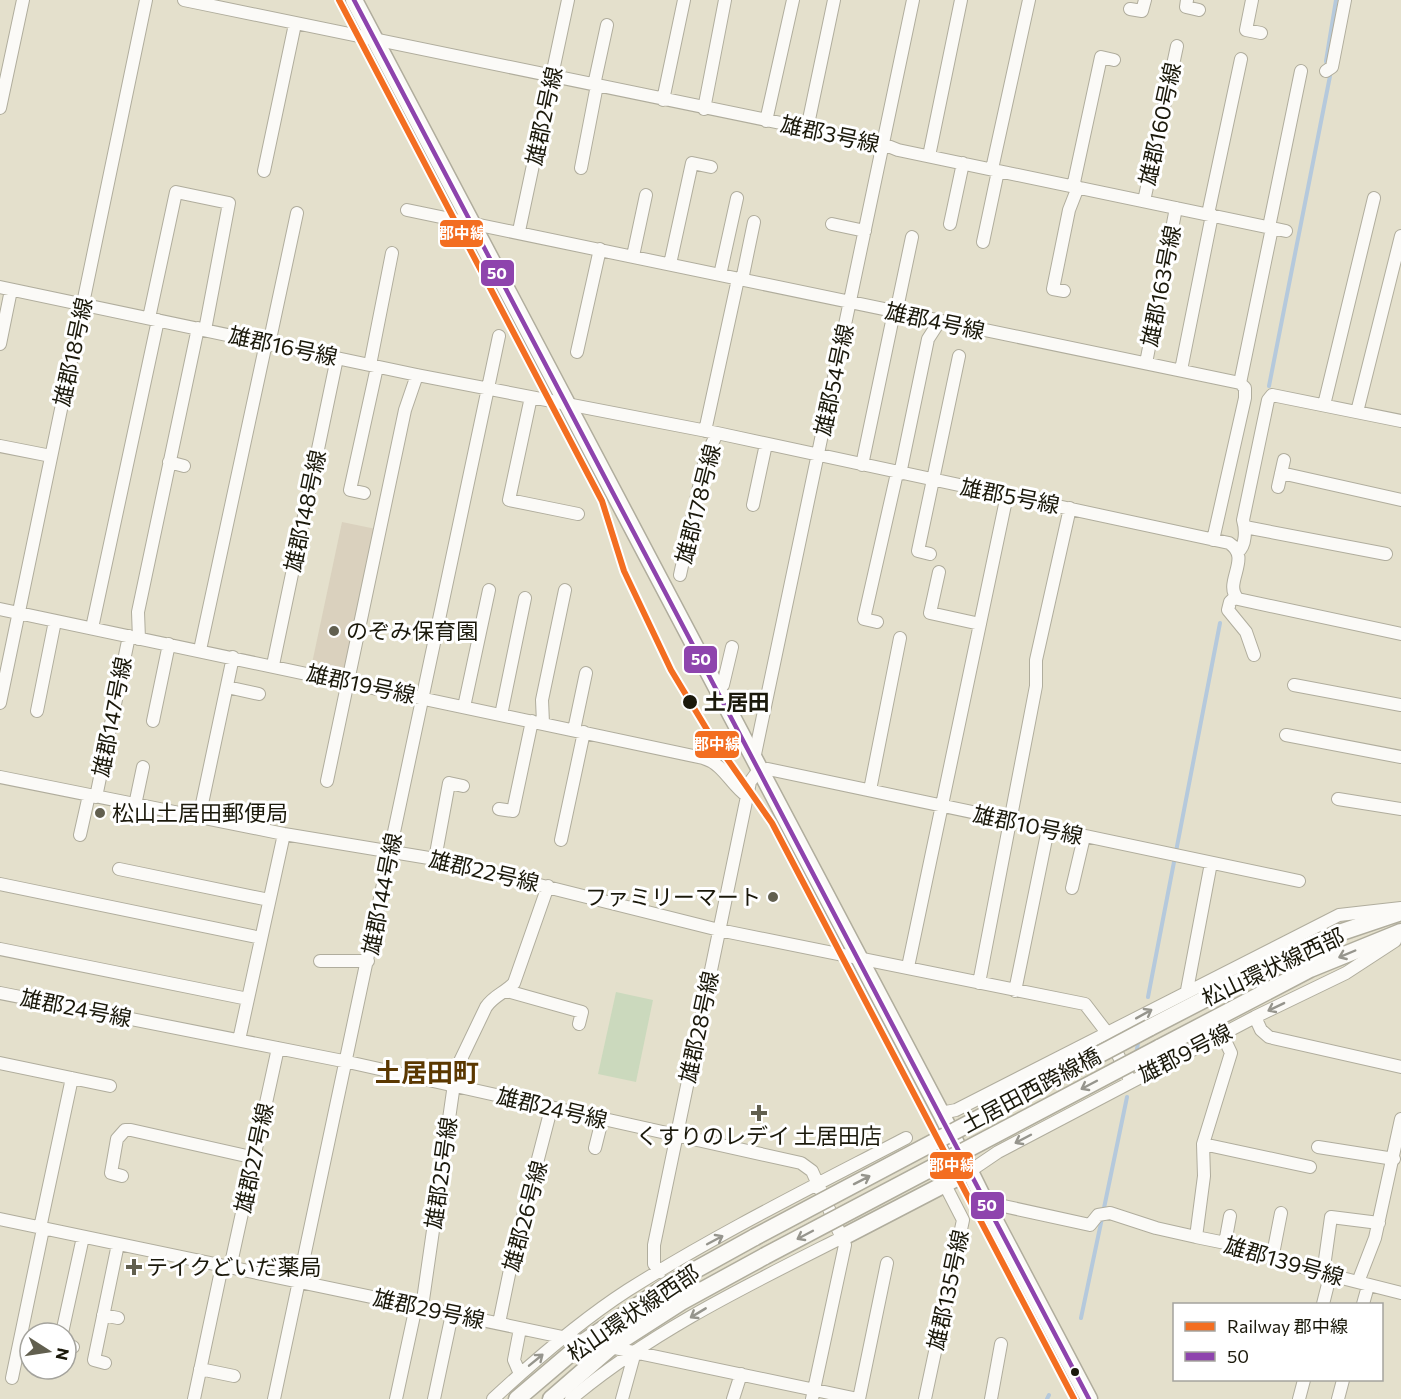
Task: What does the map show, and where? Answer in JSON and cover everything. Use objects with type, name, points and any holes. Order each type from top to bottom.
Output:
[{"type":"street","points":[[0,108],[23,0]]},
{"type":"street","name":"雄郡18号線","points":[[0,703],[146,0]]},
{"type":"street","points":[[354,0],[718,691],[754,771],[941,1113],[985,1202],[1089,1399]]},
{"type":"street","name":"雄郡2号線","points":[[519,231],[568,0]]},
{"type":"street","points":[[663,100],[684,0]]},
{"type":"street","points":[[704,109],[725,0]]},
{"type":"street","points":[[766,121],[793,0]]},
{"type":"street","points":[[807,129],[834,0]]},
{"type":"street","name":"雄郡54号線","points":[[754,771],[913,0]]},
{"type":"street","points":[[929,156],[961,0]]},
{"type":"street","points":[[983,242],[1029,0]]},
{"type":"street","points":[[1130,9],[1142,11],[1145,0]]},
{"type":"street","points":[[1187,0],[1186,7],[1199,10]]},
{"type":"street","points":[[1252,0],[1246,30],[1261,33]]},
{"type":"street","points":[[1329,69],[1345,0]]},
{"type":"street","name":"雄郡3号線","points":[[189,1],[704,109],[884,144],[929,156],[1286,231]]},
{"type":"street","points":[[269,168],[287,91],[295,24]]},
{"type":"street","points":[[581,168],[608,25]]},
{"type":"street","name":"雄郡160号線","points":[[1144,201],[1164,134],[1176,50],[1188,56]]},
{"type":"street","points":[[1064,291],[1053,289],[1069,210],[1096,114],[1101,57],[1114,60]]},
{"type":"street","points":[[1180,370],[1241,59]]},
{"type":"street","points":[[1213,540],[1245,398],[1245,388],[1240,383],[1301,71]]},
{"type":"street","points":[[670,264],[692,163],[711,167]]},
{"type":"street","points":[[950,224],[963,163]]},
{"type":"street","name":"雄郡147号線","points":[[80,835],[93,796],[154,556],[169,462],[229,203],[176,192],[153,319]]},
{"type":"street","points":[[633,256],[646,195]]},
{"type":"street","points":[[720,275],[736,198]]},
{"type":"street","points":[[1324,405],[1374,198]]},
{"type":"street","name":"雄郡163号線","points":[[1146,363],[1176,208]]},
{"type":"street","name":"雄郡4号線","points":[[407,210],[519,231],[939,322],[1240,383]]},
{"type":"street","points":[[200,650],[297,213]]},
{"type":"street","name":"雄郡178号線","points":[[685,568],[701,510],[705,459],[740,279],[754,222]]},
{"type":"street","points":[[832,224],[865,231]]},
{"type":"street","points":[[1357,412],[1401,236]]},
{"type":"street","points":[[862,465],[912,237]]},
{"type":"street","points":[[581,347],[600,249]]},
{"type":"street","points":[[364,493],[350,490],[374,366],[392,253]]},
{"type":"street","points":[[0,342],[6,288]]},
{"type":"street","name":"雄郡16号線","points":[[6,288],[417,375],[566,404]]},
{"type":"street","points":[[92,628],[153,319]]},
{"type":"street","points":[[877,622],[864,619],[928,339],[939,322]]},
{"type":"street","name":"雄郡144号線","points":[[274,1399],[348,1062],[390,851],[499,336]]},
{"type":"street","points":[[930,554],[918,551],[959,356]]},
{"type":"street","name":"雄郡148号線","points":[[273,665],[337,358]]},
{"type":"street","points":[[327,781],[405,410],[417,375]]},
{"type":"street","points":[[1254,655],[1246,632],[1228,610],[1234,597],[1238,552],[1242,549],[1245,527],[1243,520],[1268,400],[1272,395],[1401,421]]},
{"type":"street","points":[[531,397],[509,500],[578,513]]},
{"type":"street","name":"雄郡5号線","points":[[566,404],[711,432],[1070,508],[1228,543],[1238,552]]},
{"type":"street","points":[[753,505],[766,444]]},
{"type":"street","points":[[0,446],[51,456]]},
{"type":"street","points":[[1278,487],[1284,460]]},
{"type":"street","points":[[169,462],[184,466]]},
{"type":"street","points":[[1281,473],[1401,500]]},
{"type":"street","points":[[908,967],[1007,495]]},
{"type":"street","points":[[979,983],[1036,686],[1036,660],[1070,508]]},
{"type":"street","points":[[1245,527],[1386,554]]},
{"type":"street","points":[[867,538],[881,541]]},
{"type":"street","points":[[939,572],[942,587],[930,614],[980,624]]},
{"type":"street","points":[[464,707],[489,590]]},
{"type":"street","points":[[1234,597],[1241,601],[1401,634]]},
{"type":"street","points":[[501,715],[525,598]]},
{"type":"street","points":[[500,809],[513,811],[526,751],[538,722],[543,699],[557,660],[568,598]]},
{"type":"street","name":"雄郡19号線","points":[[0,609],[273,665],[703,758],[720,766],[737,789],[747,796]]},
{"type":"street","points":[[37,711],[56,621]]},
{"type":"street","points":[[870,790],[900,638]]},
{"type":"street","points":[[153,721],[169,644]]},
{"type":"street","points":[[718,691],[723,685],[732,647]]},
{"type":"street","points":[[199,818],[233,657]]},
{"type":"street","points":[[894,669],[907,671]]},
{"type":"street","points":[[561,840],[586,673]]},
{"type":"street","points":[[1294,685],[1401,705]]},
{"type":"street","points":[[227,687],[259,694]]},
{"type":"street","points":[[886,709],[899,712]]},
{"type":"street","points":[[1286,735],[1302,733],[1401,757]]},
{"type":"street","points":[[512,748],[526,751]]},
{"type":"street","points":[[135,805],[143,767]]},
{"type":"street","name":"雄郡10号線","points":[[754,771],[768,769],[1299,881]]},
{"type":"street","name":"雄郡28号線","points":[[660,1272],[654,1264],[654,1245],[754,771]]},
{"type":"street","name":"雄郡22号線","points":[[0,777],[199,818],[435,859],[720,930],[858,958]]},
{"type":"street","points":[[435,859],[449,783],[463,786]]},
{"type":"street","points":[[1338,799],[1401,809]]},
{"type":"street","points":[[1015,991],[1048,829]]},
{"type":"street","points":[[239,1040],[284,834]]},
{"type":"street","points":[[1072,888],[1084,837]]},
{"type":"street","points":[[1187,990],[1211,863]]},
{"type":"street","points":[[118,869],[269,900]]},
{"type":"street","points":[[0,884],[261,938]]},
{"type":"street","name":"雄郡25号線","points":[[396,1399],[419,1307],[452,1086],[451,1080],[491,998],[507,991],[514,983],[548,886]]},
{"type":"street","points":[[941,1113],[956,1110],[1108,1034],[1187,990],[1339,915],[1401,910]]},
{"type":"street","name":"松山環状線西部","points":[[1149,1028],[1282,959],[1334,935],[1401,910]]},
{"type":"street","name":"松山環状線西部","points":[[1159,1047],[1310,969],[1401,932]]},
{"type":"street","points":[[1255,1017],[1346,973],[1401,938]]},
{"type":"street","points":[[0,949],[248,999]]},
{"type":"street","name":"雄郡9号線","points":[[858,958],[1085,1004],[1108,1034],[1131,1082],[1255,1017],[1261,1030],[1269,1037],[1401,1067]]},
{"type":"street","points":[[320,961],[368,961]]},
{"type":"street","points":[[507,991],[582,1012],[579,1024]]},
{"type":"street","name":"雄郡24号線","points":[[0,993],[348,1062],[801,1163],[812,1172],[843,1237]]},
{"type":"street","name":"土居田西跨線橋","points":[[755,1237],[1149,1028]]},
{"type":"street","name":"雄郡139号線","points":[[1222,1034],[1231,1053],[1203,1144],[1204,1176],[1196,1237],[1273,1254],[1327,1275],[1401,1293]]},
{"type":"street","name":"土居田西跨線橋","points":[[765,1256],[1159,1047]]},
{"type":"street","name":"雄郡27号線","points":[[194,1399],[255,1158],[278,1048]]},
{"type":"street","points":[[0,1063],[110,1086]]},
{"type":"street","points":[[12,1378],[72,1078]]},
{"type":"street","points":[[571,1399],[617,1362],[729,1294],[945,1185],[998,1152],[1131,1082]]},
{"type":"street","name":"雄郡26号線","points":[[499,1323],[513,1255],[545,1140],[551,1108]]},
{"type":"street","points":[[1363,1303],[1363,1284],[1394,1159],[1401,1119]]},
{"type":"street","points":[[595,1148],[602,1120]]},
{"type":"street","points":[[122,1176],[111,1173],[117,1139],[125,1130],[255,1158]]},
{"type":"street","points":[[493,1399],[563,1338],[627,1292],[818,1184],[906,1138]]},
{"type":"street","points":[[1203,1144],[1310,1167]]},
{"type":"street","points":[[1318,1147],[1394,1159]]},
{"type":"street","name":"雄郡135号線","points":[[926,1399],[963,1220],[945,1185]]},
{"type":"street","points":[[985,1202],[1090,1225],[1098,1215],[1110,1213],[1156,1228],[1196,1237]]},
{"type":"street","points":[[1273,1254],[1281,1213]]},
{"type":"street","points":[[1225,1243],[1230,1216]]},
{"type":"street","points":[[1323,1303],[1331,1217],[1379,1223]]},
{"type":"street","name":"雄郡29号線","points":[[0,1219],[741,1374],[813,1394],[859,1399]]},
{"type":"street","points":[[65,1321],[83,1237]]},
{"type":"street","name":"松山環状線西部","points":[[517,1399],[584,1342],[670,1284],[755,1237]]},
{"type":"street","points":[[813,1394],[845,1249],[843,1237]]},
{"type":"street","points":[[105,1363],[93,1360],[118,1244]]},
{"type":"street","name":"松山環状線西部","points":[[551,1399],[611,1347],[681,1302],[765,1256]]},
{"type":"street","points":[[859,1399],[889,1270]]},
{"type":"street","points":[[68,1306],[81,1309]]},
{"type":"street","points":[[434,1399],[452,1314]]},
{"type":"street","points":[[103,1315],[118,1318]]},
{"type":"street","points":[[519,1334],[514,1360],[520,1374]]},
{"type":"street","points":[[990,1399],[1001,1344]]},
{"type":"street","points":[[622,1399],[635,1352]]},
{"type":"street","points":[[200,1369],[234,1376]]},
{"type":"street","points":[[733,1399],[741,1374]]},
{"type":"street","points":[[1299,1399],[1304,1381]]},
{"type":"street","points":[[1338,1399],[1343,1381]]},
{"type":"shaded area","points":[[342,522],[376,529],[345,675],[311,668]]},
{"type":"green space","points":[[616,992],[653,1000],[636,1082],[598,1074]]},
{"type":"waterway","points":[[1269,386],[1330,76],[1326,61],[1336,0]]},
{"type":"waterway","points":[[1148,997],[1220,623]]},
{"type":"waterway","points":[[1136,1054],[1139,1038]]},
{"type":"waterway","points":[[1104,1208],[1127,1097]]},
{"type":"waterway","points":[[1081,1318],[1102,1218]]},
{"type":"waterway","points":[[1047,1399],[1049,1395]]},
{"type":"rail line","name":"郡中線","points":[[339,0],[602,501],[624,571],[671,670],[709,733],[772,823],[1074,1399]]},
{"type":"transit line","name":"50","points":[[354,0],[1089,1399]]},
{"type":"place","name":"のぞみ保育園","points":[[334,631]]},
{"type":"place","name":"土居田","points":[[690,702]]},
{"type":"place","name":"松山土居田郵便局","points":[[100,813]]},
{"type":"place","name":"ファミリーマート","points":[[773,897]]},
{"type":"place","name":"くすりのレデイ 土居田店","points":[[759,1113]]},
{"type":"place","name":"テイクどいだ薬局","points":[[134,1267]]},
{"type":"district","name":"土居田町","points":[[427,1073]]}]
